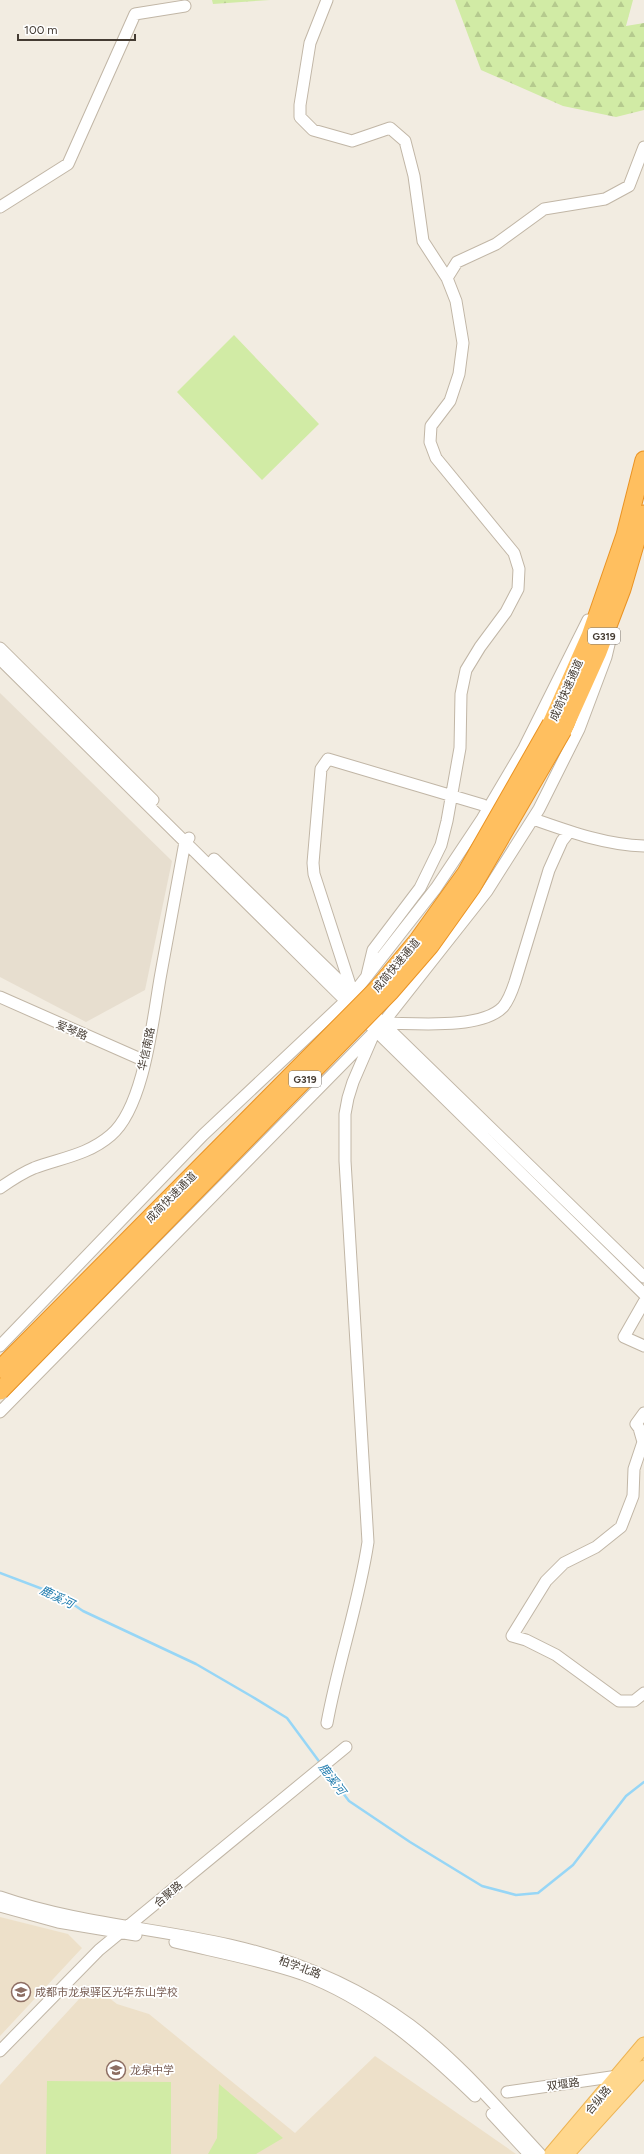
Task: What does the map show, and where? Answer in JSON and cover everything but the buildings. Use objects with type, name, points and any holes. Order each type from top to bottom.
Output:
[{"type":"highway","name":"成简快速通道","points":[[0,1391],[396,986],[430,946],[472,887],[598,652],[622,589],[644,460]]},
{"type":"highway","name":"成简快速通道","points":[[0,1369],[377,989],[418,940],[466,873],[557,727],[615,563],[644,514]]},
{"type":"main road","name":"合纵路","points":[[552,2154],[644,2045]]},
{"type":"main road","name":"合纵路","points":[[566,2154],[644,2068]]},
{"type":"street","points":[[327,0],[310,43],[300,105],[300,117],[313,130],[352,141],[390,128],[405,141],[414,176],[423,241],[447,278],[456,301],[463,343],[459,374],[450,401],[431,426],[430,442],[436,458],[514,553],[518,569],[518,588],[506,612],[480,647],[466,670],[461,694],[460,748],[444,833],[434,863],[420,888],[373,950],[367,975]]},
{"type":"street","points":[[0,207],[68,164],[135,14],[185,6]]},
{"type":"street","points":[[447,278],[457,262],[496,244],[544,209],[605,199],[629,186],[644,148]]},
{"type":"street","points":[[0,1346],[203,1135],[350,997],[436,888],[482,819],[524,748],[615,563]]},
{"type":"street","points":[[0,1412],[379,1027],[487,891],[539,809],[579,729],[606,657],[622,589]]},
{"type":"street","points":[[0,648],[188,839]]},
{"type":"street","points":[[0,659],[350,997],[644,1294]]},
{"type":"street","points":[[350,997],[314,874],[313,863],[321,769],[325,761],[328,758],[483,805]]},
{"type":"street","points":[[539,821],[570,832],[622,845],[644,846]]},
{"type":"street","points":[[379,1027],[472,1022],[490,1016],[502,1007],[510,996],[515,982],[549,870],[562,841],[570,832]]},
{"type":"street","name":"华信南路","points":[[0,1188],[33,1169],[85,1153],[111,1136],[126,1115],[134,1100],[145,1061],[188,839]]},
{"type":"street","name":"爱琴路","points":[[0,997],[145,1061]]},
{"type":"street","points":[[379,1027],[644,1277]]},
{"type":"street","points":[[327,1723],[335,1678],[364,1572],[368,1542],[345,1161],[345,1114],[353,1082],[379,1027]]},
{"type":"street","points":[[644,1302],[624,1337],[644,1346]]},
{"type":"street","points":[[644,1413],[636,1424],[639,1428],[643,1442],[634,1469],[633,1496],[620,1527],[596,1547],[564,1563],[546,1581],[512,1636],[526,1640],[556,1655],[619,1701],[634,1701],[644,1693]]},
{"type":"street","name":"合聚路","points":[[0,2051],[100,1950],[287,1794],[346,1747]]},
{"type":"street","name":"柏学北路","points":[[0,1897],[125,1930],[279,1967],[303,1975],[364,2005],[412,2038],[476,2096],[529,2154]]},
{"type":"street","name":"柏学北路","points":[[0,1906],[58,1922],[230,1945],[311,1970],[356,1991],[411,2026],[471,2081],[540,2154]]},
{"type":"street","name":"双堰路","points":[[507,2092],[618,2076]]},
{"type":"shaded area","points":[[0,693],[172,861],[145,990],[86,1022],[0,977]]},
{"type":"shaded area","name":"成都市龙泉驿区光华东山学校","points":[[0,1917],[68,1934],[82,1948],[0,2036]]},
{"type":"shaded area","name":"龙泉中学","points":[[92,1985],[117,2004],[149,2014],[295,2133],[375,2056],[516,2154],[0,2154],[0,2085]]},
{"type":"green space","points":[[212,0],[270,0],[213,4]]},
{"type":"green space","points":[[455,0],[633,0],[626,26],[644,23],[644,110],[616,117],[563,106],[481,70]]},
{"type":"green space","points":[[234,335],[319,424],[262,480],[177,392]]},
{"type":"green space","points":[[47,2081],[171,2082],[171,2154],[46,2154]]},
{"type":"green space","points":[[219,2084],[283,2138],[256,2154],[208,2154],[217,2138]]},
{"type":"waterway","name":"鹿溪河","points":[[0,1573],[61,1596],[83,1611],[196,1664],[251,1696],[287,1718],[321,1764]]},
{"type":"waterway","name":"鹿溪河","points":[[324,1768],[349,1801],[410,1842],[482,1886],[516,1895],[538,1893],[573,1865],[626,1796],[644,1782]]},
{"type":"place","name":"成都市龙泉驿区光华东山学校","points":[[21,1992]]},
{"type":"place","name":"龙泉中学","points":[[116,2070]]}]
